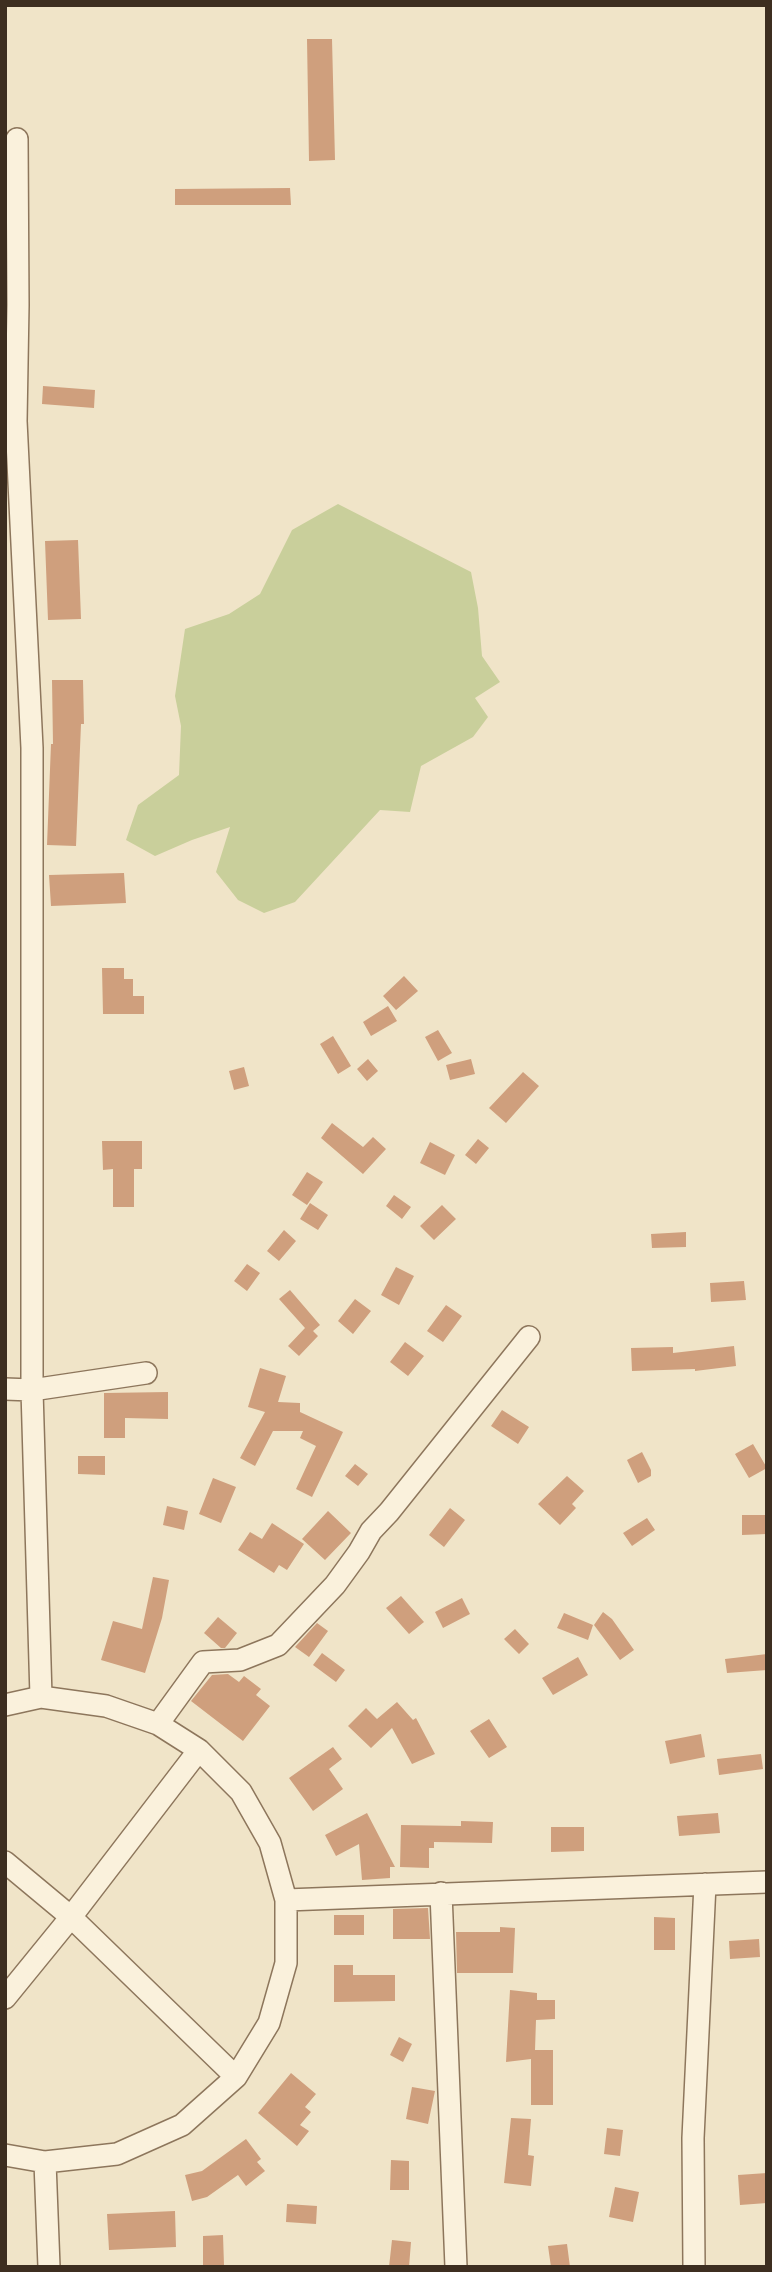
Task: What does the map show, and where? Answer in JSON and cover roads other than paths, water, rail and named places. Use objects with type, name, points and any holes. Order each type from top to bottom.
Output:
[{"type":"street","points":[[17,139],[18,305],[11,423],[32,748],[32,1390],[41,1697]]},
{"type":"street","points":[[158,1724],[203,1662],[240,1660],[278,1645],[335,1585],[359,1552],[370,1531],[389,1512],[529,1337]]},
{"type":"street","points":[[5,1389],[32,1390],[146,1373]]},
{"type":"street","points":[[5,1705],[41,1697],[106,1706],[158,1724],[199,1749],[241,1792],[253,1812],[270,1843],[286,1900],[286,1963],[269,2023],[236,2077],[182,2125],[117,2154],[45,2162],[5,2155]]},
{"type":"street","points":[[5,1997],[71,1917],[199,1749]]},
{"type":"street","points":[[5,1862],[71,1917],[236,2077]]},
{"type":"street","points":[[286,1900],[767,1882]]},
{"type":"street","points":[[694,2267],[693,2138],[705,1884]]},
{"type":"street","points":[[441,1893],[456,2267]]},
{"type":"street","points":[[45,2162],[49,2267]]}]
